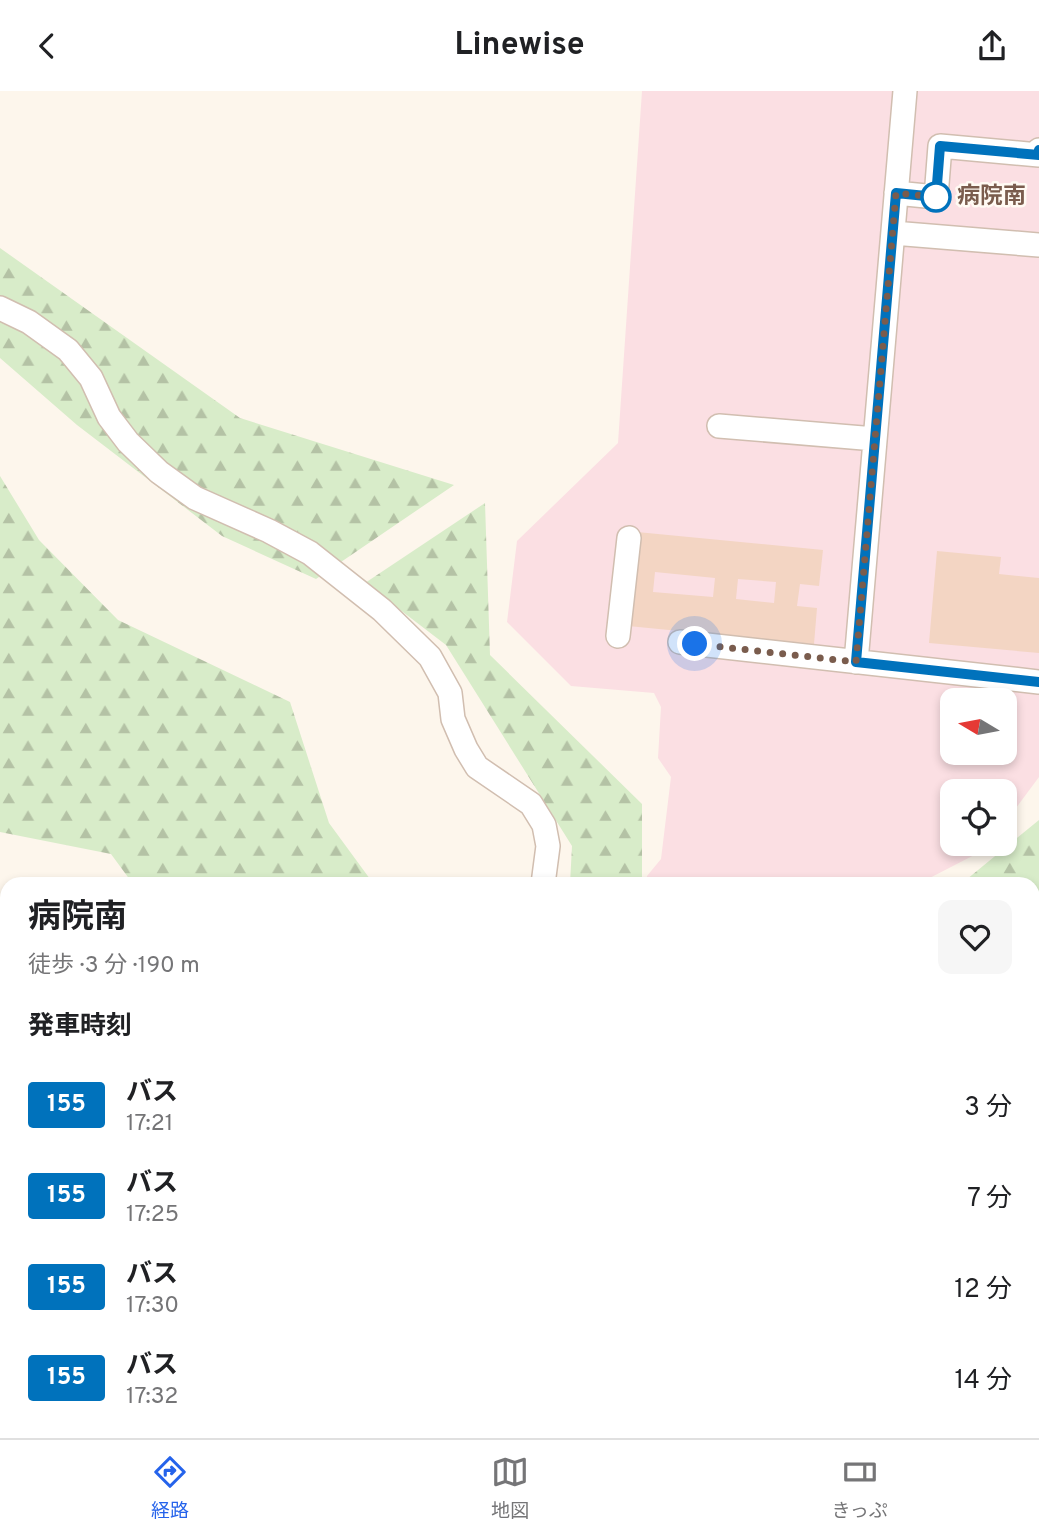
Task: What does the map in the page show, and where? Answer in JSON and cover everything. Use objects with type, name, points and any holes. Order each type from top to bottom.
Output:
[{"type":"lane","points":[[856,662],[905,91]]},
{"type":"lane","points":[[896,193],[936,197],[940,146],[1039,155],[1039,150]]},
{"type":"lane","points":[[893,233],[1039,245]]},
{"type":"lane","points":[[0,308],[29,322],[68,350],[91,378],[109,417],[128,442],[159,472],[195,498],[269,531],[310,553],[382,610],[430,657],[450,693],[453,719],[477,767],[531,804],[544,825],[548,846],[544,877]]},
{"type":"lane","points":[[719,426],[875,439]]},
{"type":"lane","points":[[618,636],[629,538]]},
{"type":"lane","points":[[680,642],[1039,682]]},
{"type":"shaded area","points":[[642,91],[1039,91],[1039,777],[1017,807],[1017,779],[940,779],[940,856],[972,856],[932,877],[647,877],[661,859],[671,777],[658,758],[661,707],[654,693],[571,686],[507,622],[517,541],[618,443]]},
{"type":"green space","points":[[0,248],[240,418],[454,485],[316,579],[222,536],[77,425],[0,358]]},
{"type":"green space","points":[[0,476],[39,540],[118,620],[290,702],[329,823],[369,877],[128,877],[111,854],[0,832]]},
{"type":"green space","points":[[485,503],[490,655],[642,804],[642,877],[570,877],[572,846],[446,645],[365,583]]},
{"type":"green space","points":[[1039,820],[1039,877],[970,877],[995,856],[1017,856],[1017,838]]},
{"type":"building","points":[[637,532],[823,550],[819,586],[800,584],[797,606],[817,608],[814,644],[628,626]],"holes":[[[655,572],[715,578],[713,597],[653,592]],[[738,579],[776,582],[774,603],[736,599]]]},
{"type":"building","points":[[937,551],[1001,557],[999,574],[1039,578],[1039,653],[929,643]]},
{"type":"bus line","name":"155","points":[[1039,150],[1039,155],[940,146],[936,197],[896,193],[856,662],[1039,682]]},
{"type":"place","name":"病院南","points":[[936,197]]},
{"type":"route","points":[[695,644],[856,662],[896,193],[936,197]]}]
